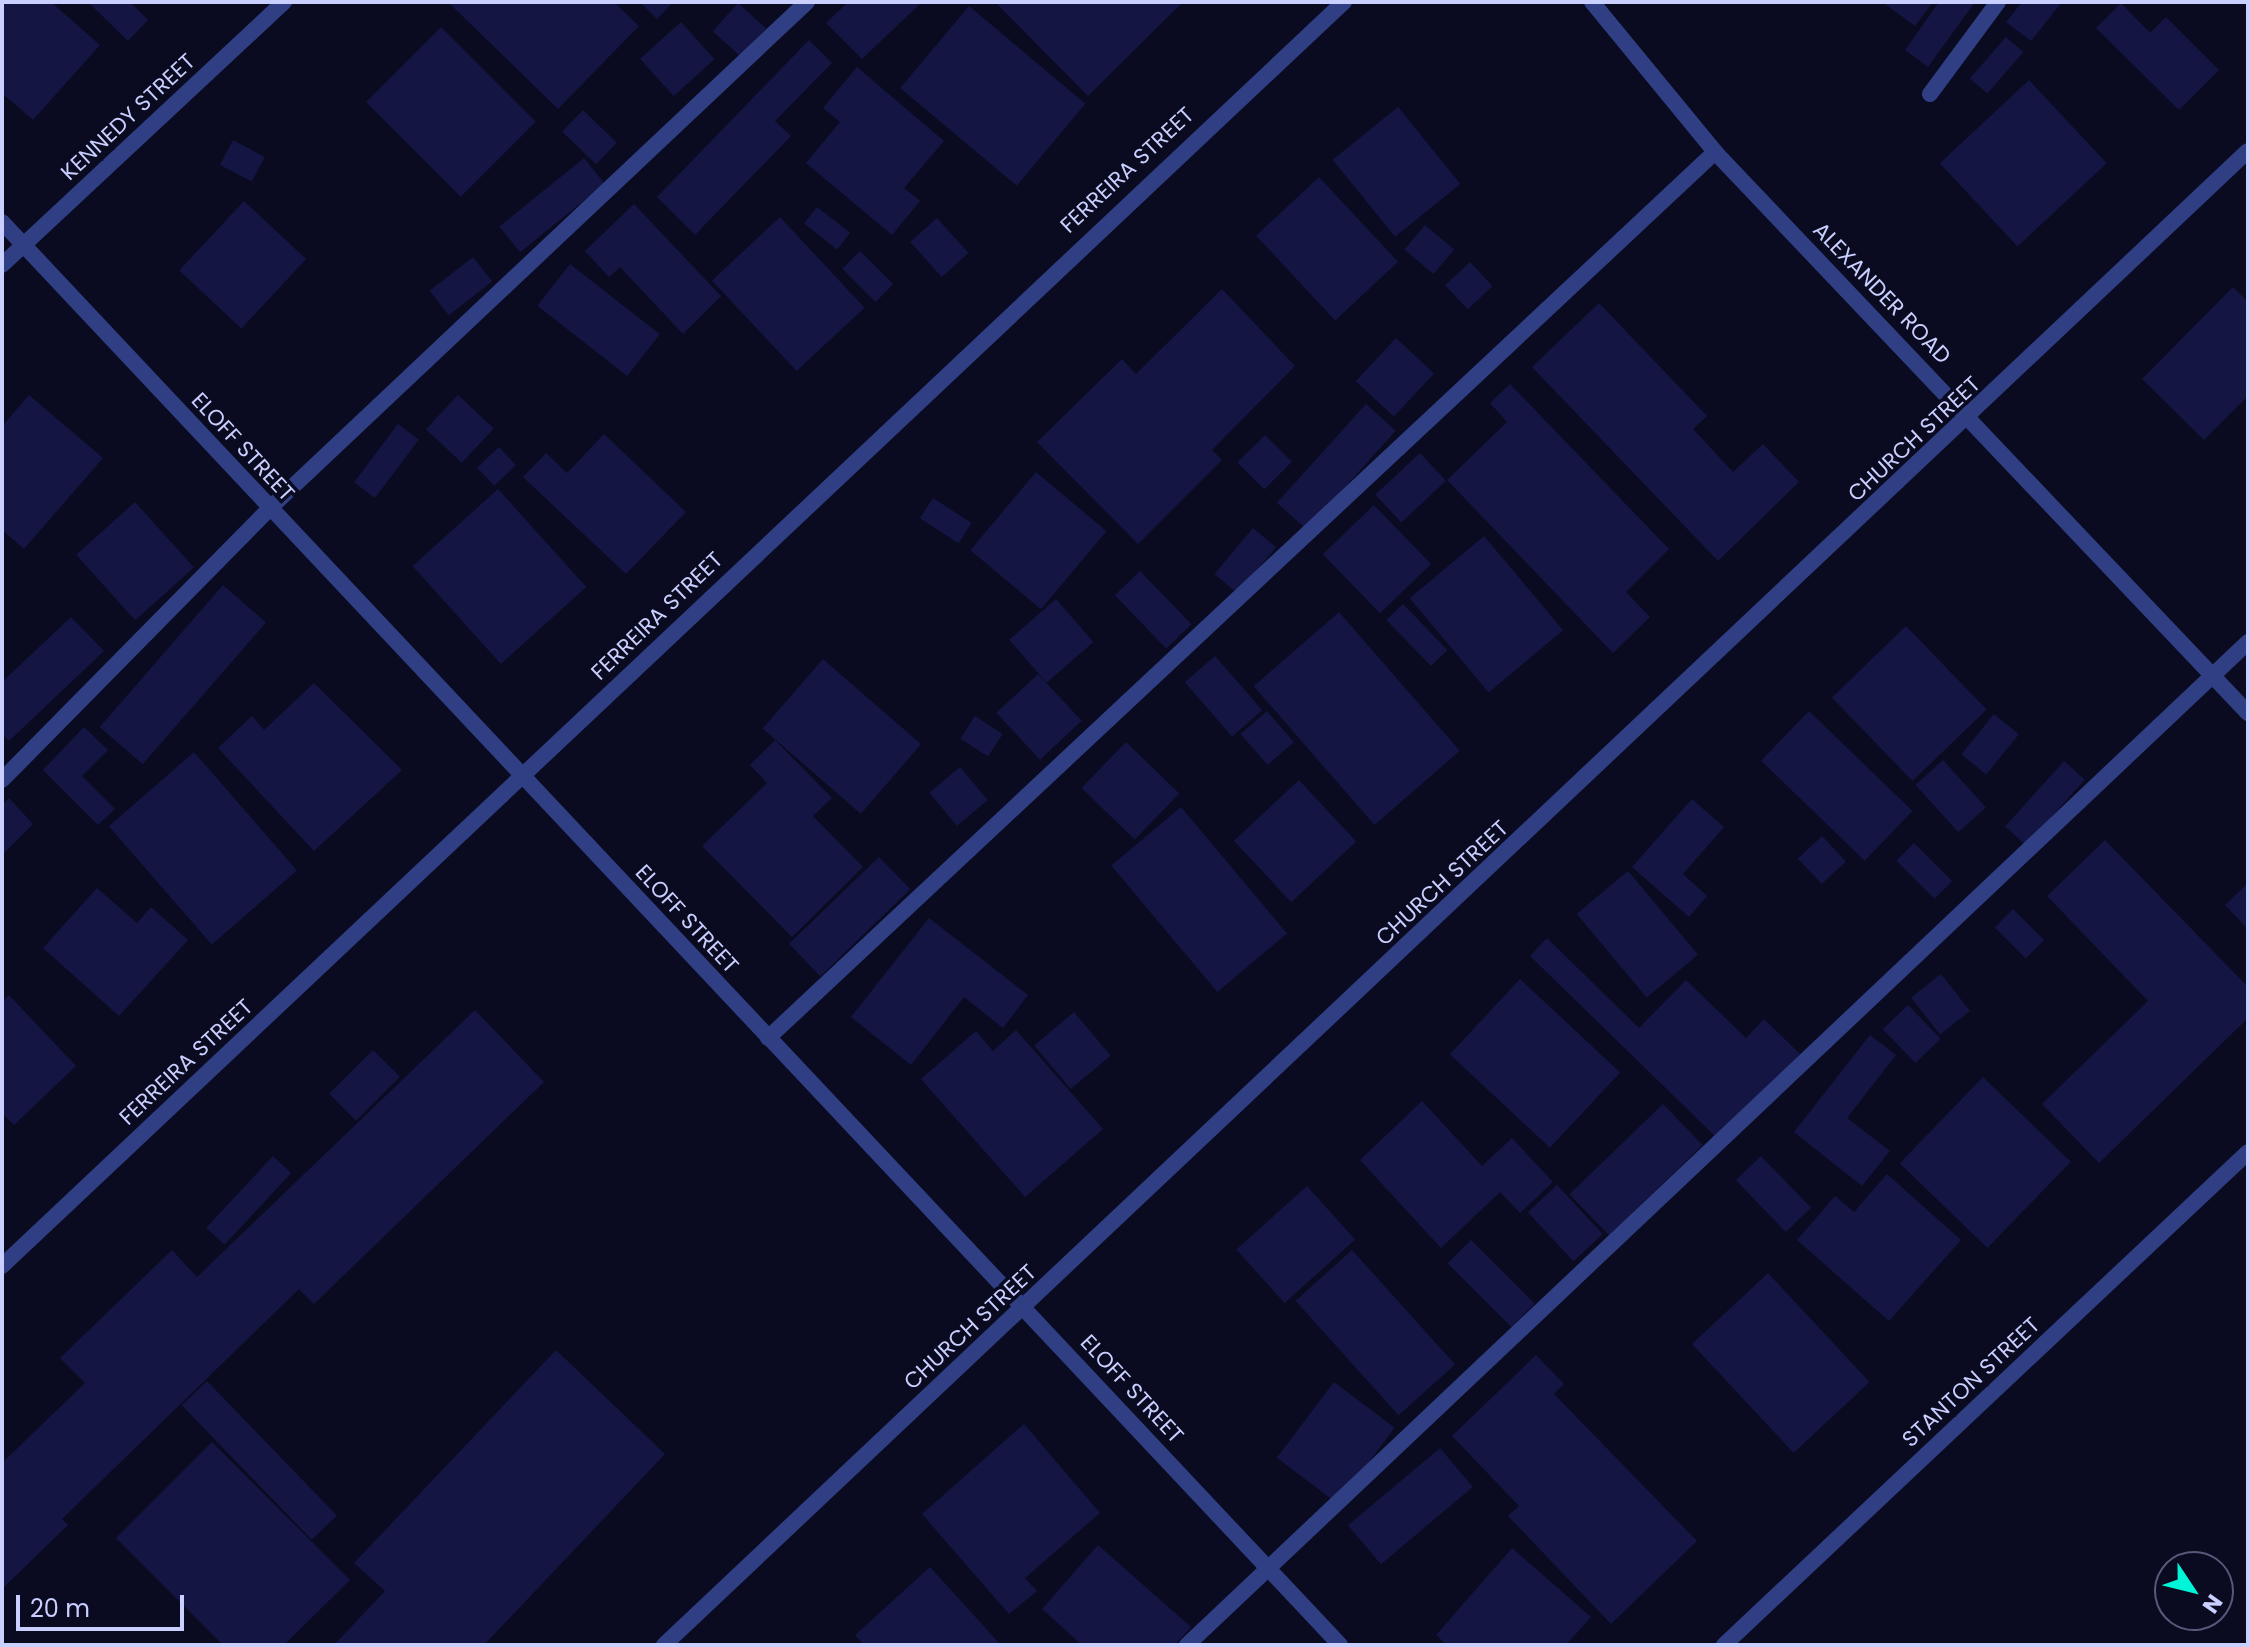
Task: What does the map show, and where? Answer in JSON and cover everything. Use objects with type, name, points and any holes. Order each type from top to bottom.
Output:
[{"type":"street","name":"KENNEDY STREET","points":[[2,265],[284,2]]},
{"type":"street","points":[[2,780],[270,508],[807,2]]},
{"type":"street","name":"FERREIRA STREET","points":[[2,1266],[1344,2]]},
{"type":"street","name":"ALEXANDER ROAD","points":[[1592,2],[1715,152],[1970,416],[2248,713]]},
{"type":"street","points":[[1930,94],[1998,2]]},
{"type":"street","name":"CHURCH STREET","points":[[664,1645],[2248,151]]},
{"type":"street","points":[[768,1038],[1715,152]]},
{"type":"street","name":"ELOFF STREET","points":[[2,222],[768,1038],[1025,1305],[1340,1645]]},
{"type":"street","points":[[1187,1645],[2248,642]]},
{"type":"street","name":"STANTON STREET","points":[[1724,1645],[2248,1152]]},
{"type":"building","points":[[2,2],[51,2],[100,45],[33,120],[2,93]]},
{"type":"building","points":[[88,2],[130,2],[148,20],[128,41]]},
{"type":"building","points":[[448,2],[614,2],[639,26],[558,109]]},
{"type":"building","points":[[640,2],[673,2],[657,19]]},
{"type":"building","points":[[848,2],[922,2],[862,59],[826,23]]},
{"type":"building","points":[[995,2],[1183,2],[1088,96]]},
{"type":"building","points":[[1882,2],[1933,2],[1915,26]]},
{"type":"building","points":[[1939,2],[1975,2],[1928,67],[1905,50]]},
{"type":"building","points":[[2022,2],[2062,2],[2031,41],[2006,22]]},
{"type":"building","points":[[738,3],[766,28],[741,57],[713,31]]},
{"type":"building","points":[[2121,3],[2150,33],[2166,17],[2219,70],[2179,110],[2096,28]]},
{"type":"building","points":[[969,6],[1085,104],[1017,186],[900,88]]},
{"type":"building","points":[[681,22],[714,59],[674,96],[640,59]]},
{"type":"building","points":[[441,27],[536,122],[461,197],[366,102]]},
{"type":"building","points":[[2006,37],[2023,52],[1987,94],[1970,79]]},
{"type":"building","points":[[809,40],[832,63],[775,121],[791,136],[695,235],[657,197]]},
{"type":"building","points":[[857,67],[944,141],[904,188],[920,201],[892,235],[806,163],[840,122],[823,108]]},
{"type":"building","points":[[2029,80],[2107,163],[2018,247],[1940,163]]},
{"type":"building","points":[[1398,107],[1460,184],[1395,237],[1333,160]]},
{"type":"building","points":[[583,110],[617,143],[596,164],[562,132]]},
{"type":"building","points":[[233,140],[265,157],[252,182],[220,165]]},
{"type":"building","points":[[584,158],[605,184],[520,252],[499,227]]},
{"type":"building","points":[[1319,177],[1398,262],[1335,320],[1256,236]]},
{"type":"building","points":[[244,201],[306,259],[241,328],[179,270]]},
{"type":"building","points":[[634,204],[721,296],[683,334],[620,267],[609,277],[585,251]]},
{"type":"building","points":[[817,207],[850,233],[837,249],[804,224]]},
{"type":"building","points":[[780,217],[865,308],[797,371],[712,280]]},
{"type":"building","points":[[937,218],[968,253],[942,277],[910,242]]},
{"type":"building","points":[[1425,225],[1454,249],[1434,274],[1404,250]]},
{"type":"building","points":[[860,251],[893,284],[876,302],[842,269]]},
{"type":"building","points":[[473,257],[492,281],[449,315],[430,291]]},
{"type":"building","points":[[1470,262],[1493,286],[1468,309],[1445,285]]},
{"type":"building","points":[[570,264],[660,334],[627,376],[537,306]]},
{"type":"building","points":[[2233,287],[2248,302],[2248,396],[2204,440],[2142,379]]},
{"type":"building","points":[[1222,289],[1295,366],[1212,450],[1222,460],[1138,544],[1037,442],[1122,359],[1136,374]]},
{"type":"building","points":[[1599,303],[1707,416],[1693,429],[1733,472],[1763,444],[1799,482],[1718,561],[1532,367]]},
{"type":"building","points":[[1396,338],[1434,373],[1394,417],[1356,381]]},
{"type":"building","points":[[1510,384],[1669,549],[1626,592],[1650,617],[1613,653],[1447,480],[1507,422],[1490,403]]},
{"type":"building","points":[[29,395],[103,458],[24,549],[2,530],[2,426]]},
{"type":"building","points":[[458,395],[494,428],[462,463],[426,429]]},
{"type":"building","points":[[1366,404],[1396,431],[1307,530],[1277,503]]},
{"type":"building","points":[[398,424],[419,440],[375,498],[354,482]]},
{"type":"building","points":[[604,434],[686,512],[626,574],[523,477],[546,453],[567,473]]},
{"type":"building","points":[[1265,435],[1292,462],[1264,489],[1237,463]]},
{"type":"building","points":[[499,447],[516,465],[494,486],[477,467]]},
{"type":"building","points":[[1420,453],[1446,481],[1401,522],[1375,495]]},
{"type":"building","points":[[1036,472],[1106,531],[1041,609],[970,550]]},
{"type":"building","points":[[498,489],[586,587],[501,664],[413,566]]},
{"type":"building","points":[[933,498],[972,523],[959,543],[920,518]]},
{"type":"building","points":[[135,502],[194,567],[135,620],[76,555]]},
{"type":"building","points":[[1374,505],[1431,564],[1380,613],[1323,554]]},
{"type":"building","points":[[1253,528],[1276,547],[1237,593],[1214,574]]},
{"type":"building","points":[[1484,536],[1563,630],[1489,693],[1410,598]]},
{"type":"building","points":[[1140,571],[1191,624],[1166,649],[1115,595]]},
{"type":"building","points":[[223,585],[266,622],[143,764],[100,727]]},
{"type":"building","points":[[1056,599],[1093,642],[1047,683],[1009,640]]},
{"type":"building","points":[[1403,604],[1447,650],[1431,666],[1386,620]]},
{"type":"building","points":[[1339,612],[1460,751],[1374,825],[1254,686]]},
{"type":"building","points":[[71,617],[104,651],[9,741],[2,734],[2,682]]},
{"type":"building","points":[[1906,626],[1987,709],[1912,781],[1832,698]]},
{"type":"building","points":[[1215,656],[1262,710],[1232,737],[1185,682]]},
{"type":"building","points":[[823,659],[921,744],[861,814],[763,728]]},
{"type":"building","points":[[1038,674],[1082,721],[1040,760],[996,713]]},
{"type":"building","points":[[314,683],[402,770],[314,851],[218,748],[252,716],[264,730]]},
{"type":"building","points":[[1267,711],[1294,742],[1267,765],[1241,734]]},
{"type":"building","points":[[1809,711],[1913,811],[1865,861],[1761,761]]},
{"type":"building","points":[[1994,714],[2019,734],[1986,775],[1961,754]]},
{"type":"building","points":[[975,716],[1003,734],[988,757],[960,739]]},
{"type":"building","points":[[84,727],[108,750],[82,776],[115,809],[98,825],[43,770]]},
{"type":"building","points":[[775,740],[832,798],[813,816],[863,867],[792,937],[702,846],[767,783],[750,765]]},
{"type":"building","points":[[1126,742],[1179,793],[1135,839],[1082,788]]},
{"type":"building","points":[[194,752],[297,870],[212,945],[109,826]]},
{"type":"building","points":[[1943,760],[1986,808],[1958,832],[1916,785]]},
{"type":"building","points":[[2064,761],[2085,780],[2026,845],[2005,826]]},
{"type":"building","points":[[960,767],[988,800],[957,826],[929,793]]},
{"type":"building","points":[[1299,780],[1356,841],[1291,902],[1234,841]]},
{"type":"building","points":[[9,798],[33,824],[2,855],[2,805]]},
{"type":"building","points":[[1692,799],[1724,827],[1683,874],[1707,896],[1689,917],[1632,867]]},
{"type":"building","points":[[1181,807],[1287,933],[1217,992],[1111,865]]},
{"type":"building","points":[[1822,836],[1846,862],[1822,884],[1798,859]]},
{"type":"building","points":[[2105,840],[2248,987],[2248,1018],[2099,1163],[2042,1104],[2148,1001],[2047,896]]},
{"type":"building","points":[[1914,843],[1952,881],[1935,899],[1896,861]]},
{"type":"building","points":[[879,857],[910,889],[820,976],[789,944]]},
{"type":"building","points":[[1628,871],[1698,954],[1647,998],[1577,914]]},
{"type":"building","points":[[2248,883],[2248,929],[2225,905]]},
{"type":"building","points":[[97,888],[137,923],[151,907],[188,940],[119,1016],[43,948]]},
{"type":"building","points":[[2013,909],[2044,940],[2026,958],[1995,927]]},
{"type":"building","points":[[929,918],[1028,995],[1003,1028],[964,997],[911,1065],[851,1017]]},
{"type":"building","points":[[1547,938],[1639,1028],[1686,980],[1746,1038],[1764,1019],[1800,1054],[1718,1139],[1530,956]]},
{"type":"building","points":[[1941,974],[1970,1011],[1940,1034],[1911,997]]},
{"type":"building","points":[[1520,979],[1620,1072],[1550,1148],[1450,1054]]},
{"type":"building","points":[[9,995],[76,1066],[14,1125],[2,1113],[2,1002]]},
{"type":"building","points":[[1908,1005],[1941,1039],[1915,1063],[1883,1029]]},
{"type":"building","points":[[475,1010],[544,1082],[314,1304],[299,1289],[62,1519],[68,1525],[2,1589],[2,1463],[85,1383],[60,1358],[172,1250],[197,1277]]},
{"type":"building","points":[[1074,1012],[1111,1056],[1071,1089],[1034,1045]]},
{"type":"building","points":[[1016,1030],[1103,1129],[1025,1197],[921,1079],[976,1031],[993,1051]]},
{"type":"building","points":[[1870,1035],[1896,1055],[1847,1118],[1890,1151],[1862,1186],[1794,1132]]},
{"type":"building","points":[[373,1050],[400,1077],[356,1121],[329,1094]]},
{"type":"building","points":[[1983,1077],[2071,1162],[1987,1248],[1900,1163]]},
{"type":"building","points":[[1422,1101],[1482,1166],[1512,1138],[1553,1182],[1520,1213],[1500,1192],[1441,1248],[1360,1160]]},
{"type":"building","points":[[1663,1104],[1703,1145],[1609,1235],[1569,1194]]},
{"type":"building","points":[[273,1156],[291,1173],[224,1245],[206,1228]]},
{"type":"building","points":[[1761,1156],[1811,1208],[1786,1232],[1736,1180]]},
{"type":"building","points":[[1887,1174],[1961,1240],[1889,1321],[1797,1240],[1835,1196],[1854,1212]]},
{"type":"building","points":[[1557,1185],[1603,1234],[1573,1261],[1528,1212]]},
{"type":"building","points":[[1307,1186],[1355,1240],[1285,1303],[1236,1250]]},
{"type":"building","points":[[1471,1240],[1535,1304],[1511,1327],[1448,1263]]},
{"type":"building","points":[[1352,1250],[1455,1364],[1399,1415],[1296,1301]]},
{"type":"building","points":[[1768,1273],[1870,1382],[1794,1453],[1692,1344]]},
{"type":"building","points":[[556,1350],[665,1454],[484,1645],[334,1645],[385,1591],[354,1563]]},
{"type":"building","points":[[1536,1355],[1564,1384],[1554,1394],[1697,1541],[1611,1624],[1508,1516],[1519,1506],[1452,1436]]},
{"type":"building","points":[[207,1381],[337,1516],[312,1540],[182,1405]]},
{"type":"building","points":[[1334,1382],[1395,1428],[1338,1504],[1277,1458]]},
{"type":"building","points":[[1024,1424],[1100,1513],[1025,1578],[1037,1591],[1009,1614],[922,1514]]},
{"type":"building","points":[[212,1442],[350,1580],[284,1645],[223,1645],[116,1538]]},
{"type":"building","points":[[1440,1448],[1473,1487],[1381,1564],[1348,1525]]},
{"type":"building","points":[[1098,1545],[1191,1627],[1175,1645],[1082,1645],[1042,1609]]},
{"type":"building","points":[[1512,1548],[1591,1617],[1566,1645],[1447,1645],[1436,1635]]},
{"type":"building","points":[[930,1567],[1001,1645],[864,1645],[855,1635]]}]
